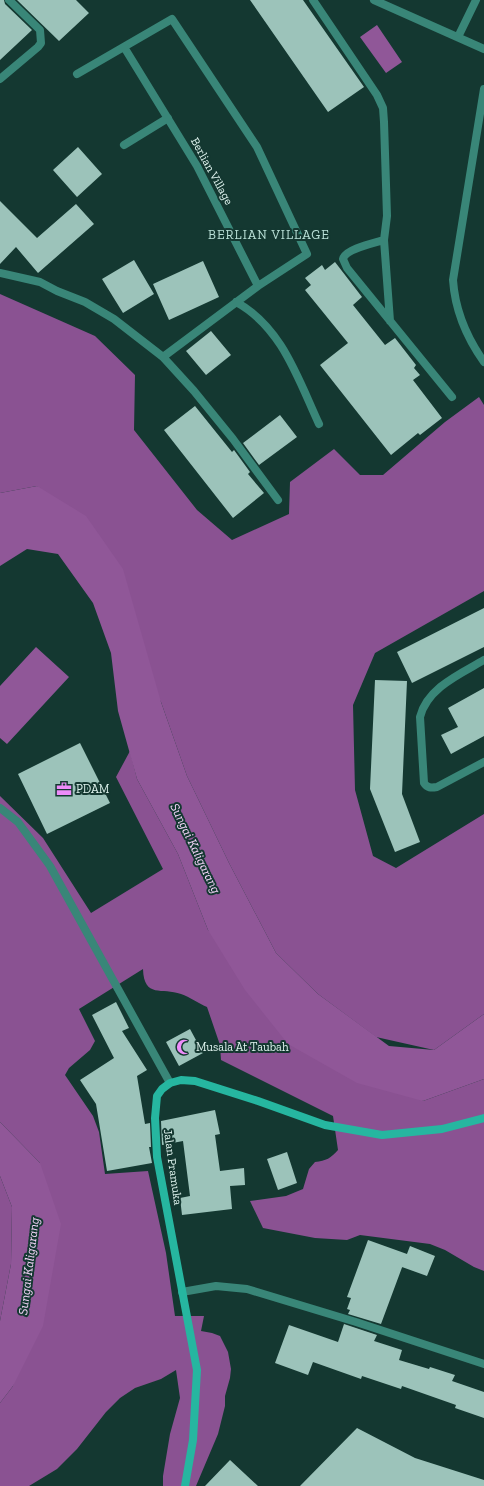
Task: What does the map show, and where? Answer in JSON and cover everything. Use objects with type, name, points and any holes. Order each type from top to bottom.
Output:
[{"type":"main road","points":[[170,1083],[181,1080],[195,1081],[258,1101],[324,1125],[382,1136],[442,1129],[484,1118]]},
{"type":"main road","name":"Jalan Pramuka","points":[[170,1083],[162,1089],[157,1096],[154,1118],[157,1157],[197,1370],[193,1440],[184,1486]]},
{"type":"street","points":[[0,78],[38,47],[40,43],[40,30],[9,0]]},
{"type":"street","points":[[313,0],[377,95],[383,108],[387,216],[384,240],[390,322]]},
{"type":"street","points":[[374,0],[484,49]]},
{"type":"street","points":[[458,37],[476,0]]},
{"type":"street","points":[[77,74],[172,18],[257,147],[307,254],[258,286],[163,357]]},
{"type":"street","name":"Berlian Village","points":[[124,47],[197,166],[258,286]]},
{"type":"street","points":[[484,89],[454,280],[455,301],[462,321],[472,345],[484,362]]},
{"type":"street","points":[[124,145],[168,118]]},
{"type":"street","points":[[384,240],[353,250],[345,255],[343,260],[347,268],[452,397]]},
{"type":"street","points":[[0,273],[40,282],[57,291],[85,302],[114,319],[163,357],[194,391],[233,439],[278,500]]},
{"type":"street","points":[[236,302],[250,311],[262,322],[287,353],[319,424]]},
{"type":"street","points":[[484,660],[453,677],[441,686],[426,701],[420,717],[424,783],[426,786],[431,788],[437,787],[484,762]]},
{"type":"street","points":[[0,808],[18,822],[50,866],[170,1083]]},
{"type":"street","points":[[182,1292],[216,1286],[247,1289],[356,1322],[484,1364]]},
{"type":"shaded area","points":[[0,294],[95,336],[135,375],[134,430],[197,510],[232,540],[289,514],[290,482],[334,449],[360,475],[383,475],[445,422],[479,397],[484,405],[484,591],[375,653],[353,705],[355,790],[373,856],[396,868],[484,814],[484,1014],[434,1050],[376,1037],[318,994],[276,953],[229,863],[187,776],[161,702],[37,486],[0,493]]},
{"type":"shaded area","points":[[130,751],[137,779],[178,854],[208,930],[423,1101],[484,1079],[484,1271],[474,1267],[445,1250],[430,1244],[360,1235],[347,1240],[315,1238],[263,1228],[250,1201],[286,1196],[303,1189],[309,1169],[315,1162],[328,1159],[338,1150],[333,1116],[221,1060],[220,1045],[207,1007],[181,994],[150,988],[144,978],[143,969],[79,1009],[95,1041],[90,1050],[69,1068],[65,1075],[93,1116],[99,1132],[105,1174],[148,1171],[166,1253],[175,1316],[204,1316],[201,1331],[220,1336],[228,1352],[231,1369],[230,1378],[218,1434],[196,1486],[163,1486],[163,1476],[170,1434],[180,1398],[176,1370],[161,1379],[135,1388],[120,1398],[106,1412],[77,1449],[57,1469],[29,1486],[0,1486],[0,1403],[13,1386],[40,1163],[0,1122],[0,796],[43,838],[91,913],[163,869],[116,777]]},
{"type":"shaded area","points":[[0,1176],[12,1207],[11,1264],[0,1321]]},
{"type":"water","points":[[377,25],[402,62],[386,73],[360,37]]},
{"type":"water","name":"Sungai Kaligarang","points":[[37,486],[86,516],[123,569],[161,702],[187,776],[229,863],[276,953],[318,994],[389,1046],[434,1050],[484,1014],[484,1079],[423,1101],[357,1083],[288,1044],[245,990],[208,930],[178,854],[137,779],[118,711],[111,653],[93,603],[58,554],[27,549],[0,566],[0,493]]},
{"type":"water","points":[[36,647],[69,677],[7,744],[0,738],[0,686]]},
{"type":"water","name":"Sungai Kaligarang","points":[[0,1122],[40,1163],[61,1224],[43,1326],[13,1386],[0,1403],[0,1321],[11,1264],[12,1207],[0,1176]]},
{"type":"building","points":[[0,0],[4,0],[5,4],[32,30],[0,60]]},
{"type":"building","points":[[17,0],[76,0],[89,13],[59,41]]},
{"type":"building","points":[[250,0],[303,0],[364,87],[328,112]]},
{"type":"building","points":[[78,147],[102,174],[77,197],[53,170]]},
{"type":"building","points":[[0,201],[37,238],[76,204],[94,224],[38,273],[16,247],[0,264]]},
{"type":"building","points":[[134,260],[154,294],[123,313],[102,279]]},
{"type":"building","points":[[203,261],[219,297],[169,320],[153,284]]},
{"type":"building","points":[[335,262],[362,297],[353,305],[385,345],[395,338],[416,365],[414,368],[420,375],[413,380],[442,418],[420,435],[418,433],[391,455],[320,365],[348,343],[305,290],[311,285],[305,278],[322,265],[325,270]]},
{"type":"building","points":[[211,331],[231,355],[206,375],[186,351]]},
{"type":"building","points":[[195,406],[232,452],[234,450],[250,472],[248,474],[264,493],[233,518],[164,430]]},
{"type":"building","points":[[280,415],[297,437],[259,465],[243,443]]},
{"type":"building","points":[[484,608],[484,647],[412,683],[397,652]]},
{"type":"building","points":[[375,680],[407,681],[402,794],[420,842],[395,852],[370,789]]},
{"type":"building","points":[[484,688],[484,736],[451,754],[441,735],[458,727],[448,708]]},
{"type":"building","name":"PDAM","points":[[80,743],[110,803],[47,834],[18,774]]},
{"type":"building","points":[[116,1002],[129,1028],[122,1031],[147,1070],[137,1076],[145,1124],[150,1123],[151,1147],[149,1147],[152,1163],[107,1171],[96,1104],[80,1080],[114,1058],[92,1015]]},
{"type":"building","name":"Musala At Taubah","points":[[190,1029],[203,1053],[179,1066],[166,1042]]},
{"type":"building","points":[[215,1110],[220,1134],[215,1135],[220,1171],[244,1168],[245,1185],[230,1186],[232,1209],[182,1215],[180,1198],[190,1196],[183,1141],[162,1145],[161,1121]]},
{"type":"building","points":[[287,1152],[297,1183],[278,1190],[267,1159]]},
{"type":"building","points":[[368,1240],[407,1254],[381,1324],[348,1314],[350,1310],[347,1309],[351,1298],[347,1297]]},
{"type":"building","points":[[410,1246],[435,1256],[427,1276],[402,1267]]},
{"type":"building","points":[[344,1324],[377,1335],[374,1341],[402,1350],[399,1360],[429,1369],[430,1367],[455,1375],[452,1381],[484,1392],[484,1418],[455,1408],[456,1405],[402,1386],[401,1389],[362,1376],[361,1379],[313,1362],[308,1375],[275,1363],[289,1325],[338,1342]]},
{"type":"building","points":[[357,1428],[415,1458],[484,1480],[484,1486],[300,1486]]},
{"type":"building","points":[[230,1460],[258,1486],[205,1486]]},
{"type":"place","name":"PDAM","points":[[64,789]]},
{"type":"place","name":"Musala At Taubah","points":[[184,1047]]},
{"type":"district","name":"BERLIAN VILLAGE","points":[[269,234]]}]
